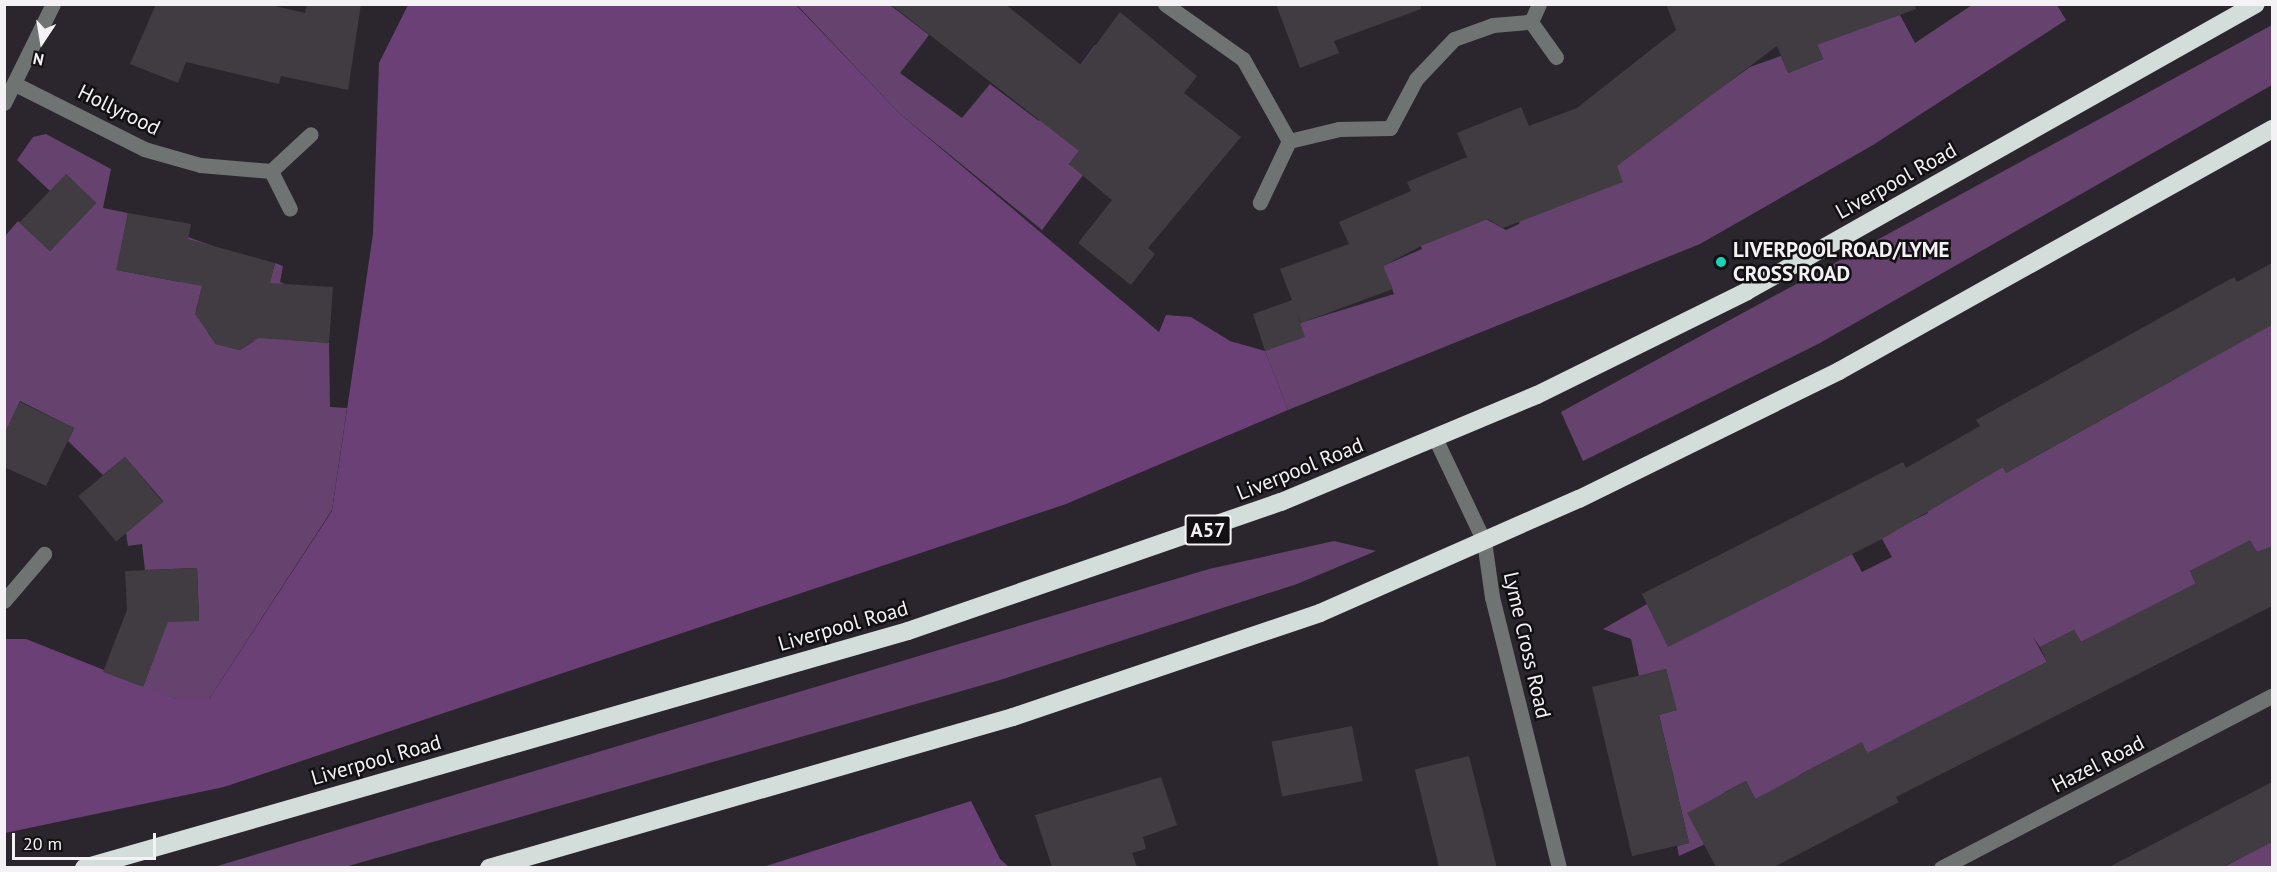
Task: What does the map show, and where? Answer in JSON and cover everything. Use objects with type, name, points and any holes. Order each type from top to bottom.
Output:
[{"type":"highway","name":"Liverpool Road","points":[[84,867],[908,631],[1136,556],[1435,438],[1537,395],[1747,291],[2256,4]]},
{"type":"highway","points":[[489,867],[1173,666],[1320,613],[1484,541],[1839,371],[2272,129]]},
{"type":"street","points":[[4,103],[17,85],[53,4]]},
{"type":"street","points":[[1165,4],[1244,59],[1289,141]]},
{"type":"street","points":[[1531,22],[1539,4]]},
{"type":"street","points":[[1289,141],[1339,129],[1390,128],[1416,79],[1454,39],[1493,25],[1531,22]]},
{"type":"street","points":[[1531,22],[1556,57]]},
{"type":"street","name":"Hollyrood","points":[[17,85],[144,149],[200,165],[271,171]]},
{"type":"street","points":[[290,209],[271,171],[310,134]]},
{"type":"street","points":[[1260,202],[1289,141]]},
{"type":"street","name":"Lyme Cross Road","points":[[1435,438],[1484,541],[1492,597],[1559,867]]},
{"type":"street","points":[[4,601],[11,582],[44,554]]},
{"type":"street","name":"Hazel Road","points":[[1941,867],[2272,696]]},
{"type":"shaded area","points":[[408,5],[796,5],[900,114],[1159,332],[1166,315],[1191,317],[1230,341],[1265,351],[1288,410],[1066,504],[224,787],[5,833],[5,639],[26,639],[177,699],[209,699],[332,511],[373,234],[379,63]]},
{"type":"shaded area","points":[[797,5],[890,5],[929,35],[900,73],[962,118],[990,84],[1039,121],[1095,45],[1125,68],[1120,97],[1069,164],[1083,175],[1042,230],[900,114]]},
{"type":"shaded area","points":[[1972,5],[2057,5],[2066,20],[1873,145],[1700,244],[1288,410],[1265,351],[1300,323],[1394,294],[1383,266],[1422,249],[1418,239],[1486,219],[1506,230],[1519,224],[1522,213],[1622,182],[1616,163],[1750,67],[1781,56],[1788,73],[1823,59],[1816,42],[1900,15],[1915,43]]},
{"type":"shaded area","points":[[2272,25],[2272,85],[1820,343],[1583,461],[1561,412]]},
{"type":"shaded area","points":[[46,134],[111,169],[103,208],[128,213],[117,270],[180,282],[188,237],[213,246],[196,310],[213,315],[208,333],[216,344],[240,350],[254,341],[275,263],[283,266],[280,282],[285,284],[282,339],[329,343],[330,407],[347,408],[332,510],[209,699],[177,699],[143,687],[159,644],[128,623],[199,620],[197,568],[145,570],[142,544],[128,546],[126,533],[163,501],[125,457],[103,475],[68,441],[74,428],[20,401],[5,433],[5,236],[18,221],[50,251],[96,203],[67,175],[50,191],[17,160],[33,137]]},
{"type":"shaded area","points":[[2272,315],[2272,568],[2263,550],[2257,552],[2250,541],[2190,571],[2196,584],[2081,642],[2074,630],[2040,647],[2033,637],[2047,662],[1893,740],[1916,787],[1869,756],[1861,743],[1801,774],[1762,812],[1746,781],[1725,792],[1721,837],[1679,856],[1677,846],[1689,843],[1659,715],[1676,710],[1666,669],[1639,676],[1631,639],[1603,629],[1647,604],[1668,646],[1852,554],[1862,572],[1892,557],[1881,537],[1928,513],[1908,473],[1949,497],[2003,467],[2006,473],[2175,379]]},
{"type":"shaded area","points":[[1334,541],[1376,551],[1297,584],[1000,680],[345,867],[214,867],[1209,569]]},
{"type":"shaded area","points":[[971,801],[1000,859],[1009,867],[763,867]]},
{"type":"shaded area","points":[[2272,841],[2272,867],[2222,868],[2237,860]]},
{"type":"building","points":[[156,4],[266,4],[305,13],[307,4],[361,4],[348,90],[281,76],[279,84],[186,62],[178,83],[130,64]]},
{"type":"building","points":[[890,4],[1005,4],[1081,65],[1120,12],[1197,76],[1184,93],[1241,137],[1148,248],[1155,254],[1131,285],[1078,243],[1112,200],[1069,164],[1079,151]]},
{"type":"building","points":[[1276,4],[1421,4],[1421,9],[1334,41],[1339,53],[1300,68]]},
{"type":"building","points":[[1666,4],[1915,4],[1916,9],[1817,45],[1823,59],[1788,73],[1777,46],[1617,166],[1623,182],[1503,228],[1488,219],[1421,246],[1383,266],[1393,289],[1301,323],[1296,310],[1305,337],[1265,351],[1253,314],[1292,300],[1280,269],[1349,244],[1339,222],[1411,191],[1407,182],[1467,157],[1457,133],[1521,107],[1529,126],[1577,108],[1676,30]]},
{"type":"building","points":[[66,174],[96,203],[50,251],[19,222]]},
{"type":"building","points":[[128,213],[191,224],[188,239],[275,263],[270,283],[333,287],[329,343],[258,338],[240,350],[216,344],[195,314],[202,286],[116,270]]},
{"type":"building","points":[[2272,263],[2272,325],[2006,473],[2003,467],[1882,539],[1668,647],[1642,594],[1903,462],[1906,468],[1980,426],[1976,420],[2234,277],[2237,282]]},
{"type":"building","points":[[20,402],[74,428],[46,486],[4,467],[4,434]]},
{"type":"building","points":[[125,457],[163,502],[116,541],[78,496]]},
{"type":"building","points":[[2250,540],[2257,552],[2272,546],[2272,606],[1896,797],[1899,802],[1774,867],[1716,867],[1687,813],[1746,781],[1755,799],[1862,742],[1867,753],[2047,662],[2040,647],[2074,630],[2081,642],[2196,583],[2190,571]]},
{"type":"building","points":[[197,568],[199,621],[168,622],[143,687],[103,672],[127,610],[125,571]]},
{"type":"building","points":[[1666,669],[1677,710],[1659,715],[1689,843],[1632,856],[1592,687]]},
{"type":"building","points":[[1352,726],[1363,781],[1282,797],[1272,742]]},
{"type":"building","points":[[1469,756],[1497,867],[1439,868],[1415,770]]},
{"type":"building","points":[[1161,777],[1177,825],[1143,837],[1146,849],[1132,853],[1137,867],[1052,867],[1035,815]]},
{"type":"building","points":[[2272,782],[2272,842],[2223,867],[2109,867]]},
{"type":"place","name":"LIVERPOOL ROAD/LYME CROSS ROAD","points":[[1721,262]]}]
